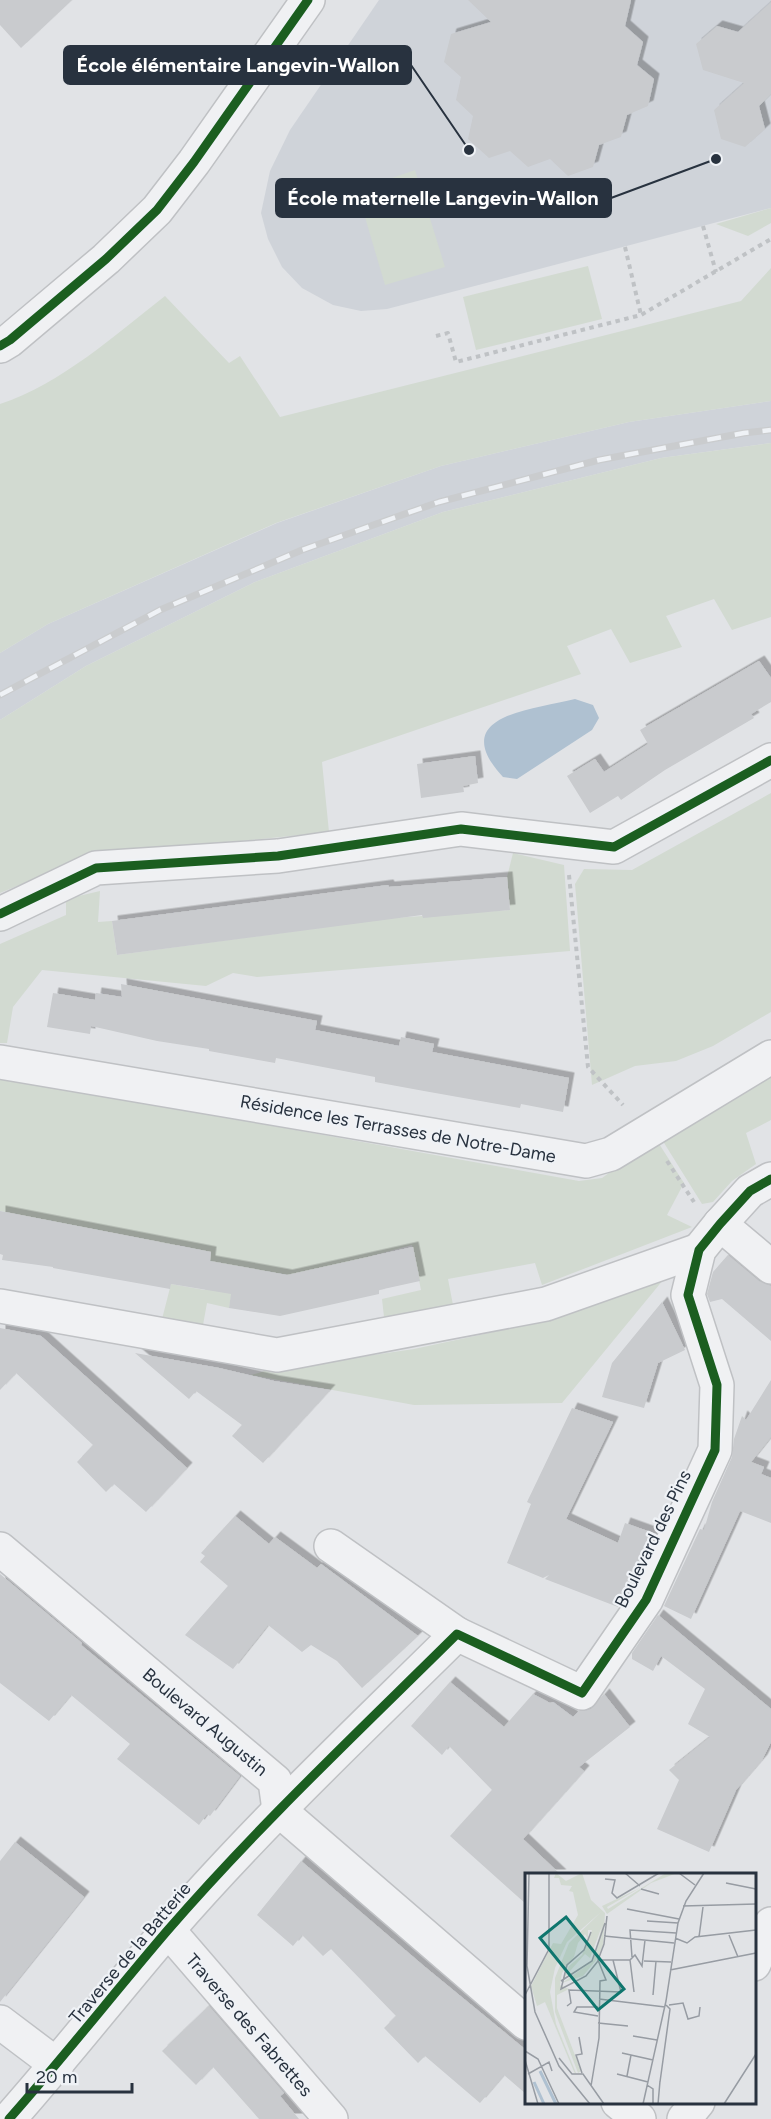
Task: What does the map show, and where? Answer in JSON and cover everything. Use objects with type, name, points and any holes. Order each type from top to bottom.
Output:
[{"type":"street","points":[[0,346],[106,259],[158,210],[308,0]]},
{"type":"street","points":[[0,914],[96,868],[278,856],[461,829],[614,847],[771,760]]},
{"type":"street","name":"Résidence les Terrasses de Notre-Dame","points":[[0,1062],[586,1161],[611,1154],[771,1057]]},
{"type":"street","name":"Boulevard des Pins","points":[[457,1634],[582,1693],[646,1600],[715,1450],[717,1385],[688,1295],[699,1250],[750,1191],[771,1179]]},
{"type":"street","points":[[720,1224],[771,1267]]},
{"type":"street","points":[[0,1305],[277,1355],[546,1304],[699,1250]]},
{"type":"street","points":[[331,1546],[457,1634],[279,1810],[525,2022]]},
{"type":"street","name":"Boulevard Augustin","points":[[0,1549],[275,1781],[279,1810]]},
{"type":"street","name":"Traverse de la Batterie","points":[[9,2119],[57,2065],[168,1930],[279,1810]]},
{"type":"street","points":[[756,1959],[771,1924]]},
{"type":"street","name":"Traverse des Fabrettes","points":[[168,1930],[331,2119]]},
{"type":"street","points":[[0,2022],[57,2065]]},
{"type":"street","points":[[619,2104],[639,2119]]},
{"type":"street","points":[[684,2119],[697,2104]]},
{"type":"path","points":[[704,226],[716,272]]},
{"type":"path","points":[[436,336],[448,333],[456,362],[641,315],[771,239]]},
{"type":"path","points":[[625,247],[641,315]]},
{"type":"path","points":[[570,879],[588,1067]]},
{"type":"path","points":[[664,1157],[692,1200]]},
{"type":"shaded area","points":[[379,0],[771,0],[771,208],[387,309],[361,311],[333,305],[302,288],[282,267],[268,239],[261,213],[270,171],[290,130]]},
{"type":"shaded area","points":[[415,170],[445,267],[385,285],[357,190]]},
{"type":"shaded area","points":[[771,208],[771,223],[748,236],[716,224]]},
{"type":"shaded area","points":[[588,266],[602,319],[476,350],[463,297]]},
{"type":"shaded area","points":[[771,268],[771,401],[629,422],[441,466],[276,523],[48,624],[0,653],[0,404],[23,395],[66,371],[165,296],[229,363],[240,356],[280,417],[741,301]]},
{"type":"shaded area","points":[[771,401],[771,443],[661,458],[443,512],[255,582],[86,666],[0,720],[0,653],[48,624],[277,523],[441,466],[629,422]]},
{"type":"shaded area","points":[[771,443],[771,617],[732,630],[714,599],[666,616],[682,647],[630,663],[611,629],[567,646],[581,674],[322,762],[329,832],[87,857],[0,893],[0,720],[86,666],[255,582],[443,512],[661,458]]},
{"type":"shaded area","points":[[771,793],[771,1012],[713,1046],[676,1061],[635,1066],[592,1085],[575,884],[584,869],[632,870]]},
{"type":"shaded area","points":[[513,853],[564,865],[570,951],[257,977],[233,973],[206,986],[42,970],[13,1007],[7,1043],[0,1043],[0,944],[66,915],[66,899],[100,891],[98,922],[112,921],[117,955],[393,918],[510,910],[507,877]]},
{"type":"shaded area","points":[[771,1072],[771,1120],[746,1133],[756,1164],[732,1181],[713,1202],[702,1204],[661,1138]]},
{"type":"shaded area","points":[[0,1077],[579,1181],[602,1178],[656,1139],[684,1183],[667,1215],[692,1227],[542,1285],[535,1263],[448,1279],[453,1305],[384,1317],[382,1299],[421,1290],[412,1245],[371,1256],[373,1263],[295,1276],[253,1269],[251,1279],[235,1276],[229,1308],[207,1303],[203,1325],[162,1319],[171,1284],[205,1290],[211,1252],[177,1245],[174,1261],[160,1242],[0,1211]]},
{"type":"shaded area","points":[[668,1274],[562,1403],[414,1405],[251,1375],[414,1349],[512,1328],[590,1295]]},
{"type":"water","points":[[575,699],[593,705],[599,718],[592,730],[517,779],[503,777],[488,756],[484,740],[489,728],[518,712]]},
{"type":"building","points":[[0,0],[72,0],[21,48],[0,25]]},
{"type":"building","points":[[468,0],[631,0],[625,26],[643,42],[637,65],[654,79],[648,106],[627,115],[621,137],[599,145],[593,167],[568,176],[550,159],[528,167],[510,151],[489,158],[468,139],[473,116],[456,100],[461,77],[444,62],[451,34],[491,22]]},
{"type":"building","points":[[771,2],[771,94],[759,106],[765,129],[745,147],[721,139],[714,110],[744,83],[703,70],[696,44],[717,26],[738,32]]},
{"type":"building","points":[[759,661],[771,678],[771,702],[751,714],[754,718],[665,770],[621,800],[618,796],[590,813],[567,776],[595,759],[604,772],[648,744],[640,730]]},
{"type":"building","points":[[475,756],[478,783],[463,786],[464,792],[421,798],[417,764]]},
{"type":"building","points":[[507,877],[510,910],[423,918],[422,915],[117,955],[112,921],[388,885],[389,887]]},
{"type":"building","points":[[121,984],[317,1021],[315,1030],[399,1046],[401,1037],[434,1044],[432,1052],[569,1078],[563,1112],[521,1104],[520,1108],[424,1091],[375,1082],[375,1077],[276,1058],[275,1063],[91,1026],[90,1034],[47,1027],[53,993],[95,1000],[96,993],[122,997]]},
{"type":"building","points":[[0,1211],[211,1252],[210,1261],[287,1275],[413,1247],[420,1281],[379,1290],[379,1294],[280,1316],[229,1308],[231,1294],[171,1284],[170,1289],[2,1260]]},
{"type":"building","points":[[728,1255],[759,1281],[771,1286],[771,1341],[722,1299],[710,1302],[707,1294],[713,1272]]},
{"type":"building","points":[[662,1302],[685,1350],[658,1363],[644,1408],[602,1397],[612,1363]]},
{"type":"building","points":[[0,1328],[41,1336],[187,1468],[146,1512],[114,1484],[106,1492],[77,1462],[93,1445],[16,1373],[0,1390]]},
{"type":"building","points":[[135,1353],[330,1390],[263,1463],[232,1436],[242,1425],[196,1391],[189,1399]]},
{"type":"building","points":[[771,1380],[771,1437],[751,1462],[764,1467],[761,1474],[771,1478],[771,1523],[740,1511],[691,1619],[664,1606],[700,1529],[704,1530],[712,1502],[732,1457],[734,1439],[742,1416],[746,1420]]},
{"type":"building","points":[[572,1408],[613,1422],[566,1519],[618,1543],[625,1523],[656,1534],[630,1591],[618,1607],[545,1579],[549,1575],[543,1578],[507,1563],[531,1504],[527,1502]]},
{"type":"building","points":[[235,1516],[269,1544],[275,1537],[317,1568],[321,1564],[418,1636],[362,1688],[337,1661],[311,1645],[302,1652],[268,1625],[233,1669],[185,1635],[228,1586],[200,1562],[205,1556],[201,1553]]},
{"type":"building","points":[[0,1574],[82,1643],[81,1645],[240,1776],[210,1816],[207,1814],[199,1825],[117,1759],[130,1744],[71,1695],[49,1721],[0,1683]]},
{"type":"building","points":[[658,1615],[771,1709],[771,1742],[762,1760],[736,1790],[709,1852],[657,1829],[679,1780],[669,1770],[710,1737],[688,1724],[705,1689],[661,1656],[653,1671],[632,1659],[632,1653]]},
{"type":"building","points":[[450,1682],[504,1727],[533,1694],[550,1703],[553,1702],[573,1717],[579,1711],[591,1709],[604,1694],[630,1727],[579,1767],[584,1771],[523,1839],[559,1873],[525,1873],[525,1903],[450,1836],[492,1790],[449,1746],[442,1755],[411,1726]]},
{"type":"building","points":[[15,1842],[84,1897],[0,2002],[0,1861]]},
{"type":"building","points":[[301,1861],[525,2049],[525,2093],[504,2075],[480,2103],[425,2056],[418,2063],[384,2028],[396,2016],[331,1949],[323,1956],[302,1935],[293,1946],[257,1915]]},
{"type":"building","points":[[209,2006],[284,2093],[280,2096],[299,2119],[259,2119],[213,2067],[196,2085],[162,2051]]},
{"type":"railway","points":[[0,695],[160,610],[302,550],[439,502],[599,460],[771,430]]},
{"type":"cycle path","points":[[0,346],[106,259],[157,210],[194,162],[308,0]]},
{"type":"cycle path","points":[[0,914],[96,868],[278,856],[461,829],[614,847],[771,760]]},
{"type":"cycle path","points":[[9,2119],[167,1931],[237,1854],[457,1634],[582,1693],[646,1600],[715,1450],[717,1385],[688,1295],[699,1250],[750,1191],[771,1179]]},
{"type":"place","name":"École élémentaire Langevin-Wallon","points":[[469,150]]},
{"type":"place","name":"École maternelle Langevin-Wallon","points":[[716,159]]}]
